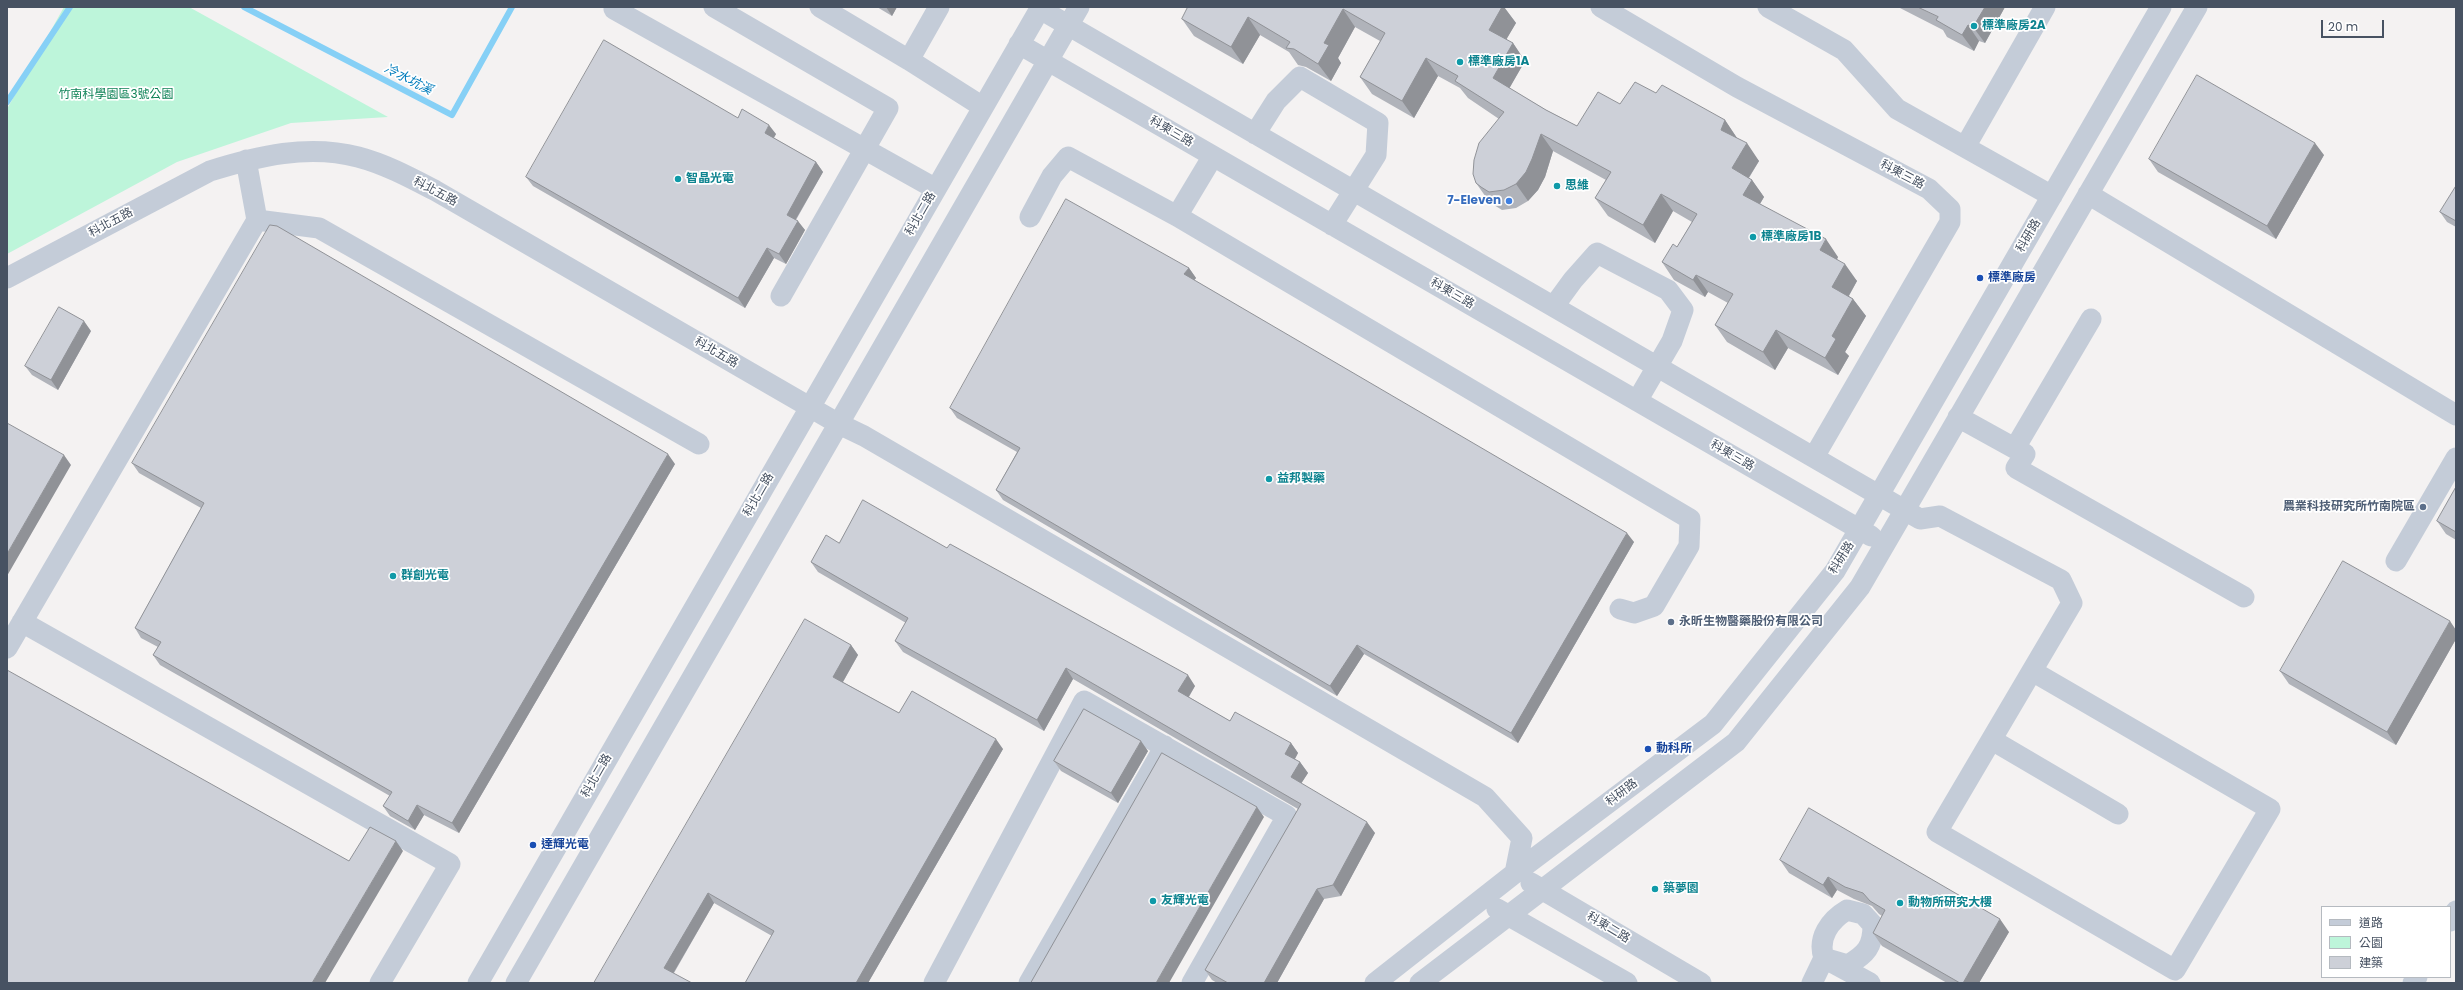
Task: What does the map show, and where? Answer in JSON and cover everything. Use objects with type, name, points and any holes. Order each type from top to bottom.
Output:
[{"type":"street","points":[[714,7],[888,108],[781,296]]},
{"type":"street","points":[[820,7],[909,60],[983,107]]},
{"type":"street","points":[[909,60],[939,7]]},
{"type":"street","points":[[516,983],[1079,7]]},
{"type":"street","name":"科東三路","points":[[1601,7],[1737,87],[1929,189],[1950,209],[1950,222],[1814,457]]},
{"type":"street","points":[[1768,7],[1844,50],[1897,109],[2052,196]]},
{"type":"street","points":[[1965,147],[2045,7]]},
{"type":"street","name":"科研路","points":[[1375,983],[1515,873],[1713,724],[1835,571],[2161,7]]},
{"type":"street","points":[[1420,983],[1736,742],[1860,586],[2197,7]]},
{"type":"street","points":[[614,8],[936,189]]},
{"type":"street","points":[[1040,8],[1068,26],[1880,494],[1920,519],[1940,516],[2061,580],[2072,603],[2032,671],[1938,832],[2175,970],[2270,809],[2032,671]]},
{"type":"street","name":"科北二路","points":[[478,983],[1040,8]]},
{"type":"street","name":"科東三路","points":[[1019,44],[1884,544]]},
{"type":"street","points":[[1255,134],[1276,101],[1300,77],[1378,123],[1376,154],[1332,225]]},
{"type":"street","name":"科北五路","points":[[7,278],[210,171],[246,160],[311,151],[357,157],[395,170],[436,191],[839,424],[875,442],[1486,798],[1522,838],[1515,873]]},
{"type":"street","points":[[1177,216],[1214,156]]},
{"type":"street","points":[[1030,217],[1052,176],[1068,157],[1177,216],[1690,519],[1689,546],[1654,606],[1634,613],[1620,609]]},
{"type":"street","points":[[7,648],[257,220],[246,160]]},
{"type":"street","points":[[2088,194],[2456,415]]},
{"type":"street","points":[[257,220],[319,228],[699,444]]},
{"type":"street","points":[[1554,306],[1573,280],[1597,253],[1668,290],[1683,310],[1672,341],[1637,401]]},
{"type":"street","points":[[2015,448],[2091,319]]},
{"type":"street","points":[[1958,417],[2025,454],[2016,468],[2244,597]]},
{"type":"street","points":[[2396,561],[2456,458]]},
{"type":"street","points":[[22,622],[450,864],[380,983]]},
{"type":"street","points":[[934,983],[1084,701],[1287,816],[1192,983]]},
{"type":"street","points":[[1992,740],[2118,814]]},
{"type":"street","points":[[1029,983],[1165,746]]},
{"type":"street","name":"科東二路","points":[[1515,873],[1701,983]]},
{"type":"street","points":[[1481,900],[1627,983]]},
{"type":"street","points":[[1812,983],[1824,958],[1870,983]]},
{"type":"green space","name":"竹南科學園區3號公園","points":[[64,7],[189,7],[388,117],[291,123],[177,162],[7,254],[7,109]]},
{"type":"building","points":[[1188,7],[1502,7],[1489,30],[1513,43],[1493,78],[1546,110],[1577,126],[1598,92],[1620,104],[1635,82],[1656,93],[1662,85],[1725,120],[1721,130],[1747,143],[1732,168],[1752,180],[1743,195],[1826,239],[1820,250],[1845,264],[1832,287],[1853,299],[1832,336],[1836,339],[1825,358],[1776,330],[1763,352],[1715,325],[1733,294],[1696,275],[1693,280],[1662,262],[1673,244],[1677,247],[1697,214],[1661,194],[1643,225],[1595,198],[1611,172],[1541,134],[1526,172],[1516,184],[1504,190],[1489,192],[1481,187],[1476,183],[1473,174],[1474,160],[1479,143],[1504,112],[1455,81],[1458,76],[1426,58],[1402,101],[1360,77],[1385,33],[1343,9],[1324,43],[1329,45],[1318,64],[1294,49],[1286,48],[1290,42],[1248,17],[1231,47],[1182,19]]},
{"type":"building","points":[[1918,7],[1985,7],[1973,27],[1968,25],[1962,35],[1936,20],[1938,17]]},
{"type":"building","name":"智晶光電","points":[[604,40],[738,118],[742,109],[769,125],[765,133],[816,162],[787,215],[798,221],[779,254],[767,248],[738,298],[526,177]]},
{"type":"building","points":[[2197,75],[2315,143],[2267,226],[2149,159]]},
{"type":"building","points":[[2456,186],[2456,221],[2440,212]]},
{"type":"building","name":"益邦製藥","points":[[1066,199],[1189,268],[1184,274],[1627,533],[1511,733],[1357,645],[1330,686],[996,490],[1020,448],[950,408]]},
{"type":"building","name":"群創光電","points":[[270,225],[277,226],[668,454],[452,823],[417,805],[408,821],[383,806],[392,792],[153,655],[161,642],[135,628],[204,503],[132,463]]},
{"type":"building","points":[[59,307],[84,321],[51,380],[25,366]]},
{"type":"building","points":[[7,423],[64,455],[7,554]]},
{"type":"building","points":[[2456,487],[2456,532],[2437,521]]},
{"type":"building","points":[[863,500],[947,548],[950,544],[1188,675],[1178,691],[1230,721],[1235,712],[1291,743],[1285,754],[1300,762],[1291,777],[1367,822],[1333,885],[1317,889],[1264,983],[1228,983],[1205,970],[1301,804],[1066,668],[1037,720],[895,641],[908,618],[811,562],[826,535],[839,543]]},
{"type":"building","points":[[2343,561],[2450,621],[2387,732],[2280,671]]},
{"type":"building","points":[[805,619],[851,645],[833,677],[899,713],[912,691],[996,739],[856,983],[745,983],[774,931],[708,893],[664,968],[692,983],[594,983]]},
{"type":"building","points":[[7,670],[349,861],[370,827],[396,841],[312,983],[7,983]]},
{"type":"building","points":[[1084,709],[1141,741],[1111,793],[1054,761]]},
{"type":"building","name":"友輝光電","points":[[1162,753],[1257,807],[1156,983],[1031,983]]},
{"type":"building","name":"動物所研究大樓","points":[[1809,808],[2000,919],[1963,983],[1960,983],[1873,933],[1885,910],[1870,901],[1863,893],[1845,887],[1828,877],[1823,885],[1780,860]]},
{"type":"waterway","name":"冷水坑溪","points":[[7,102],[70,7]]},
{"type":"waterway","name":"冷水坑溪","points":[[244,7],[452,115],[512,7]]},
{"type":"place","name":"標準廠房2A","points":[[1974,26]]},
{"type":"place","name":"標準廠房1A","points":[[1460,62]]},
{"type":"place","name":"智晶光電","points":[[678,179]]},
{"type":"place","name":"思維","points":[[1557,186]]},
{"type":"place","name":"7-Eleven","points":[[1509,201]]},
{"type":"place","name":"標準廠房1B","points":[[1753,237]]},
{"type":"place","name":"標準廠房","points":[[1980,278]]},
{"type":"place","name":"益邦製藥","points":[[1269,479]]},
{"type":"place","name":"農業科技研究所竹南院區","points":[[2423,507]]},
{"type":"place","name":"群創光電","points":[[393,576]]},
{"type":"place","name":"永昕生物醫藥股份有限公司","points":[[1671,622]]},
{"type":"place","name":"動科所","points":[[1648,749]]},
{"type":"place","name":"達輝光電","points":[[533,845]]},
{"type":"place","name":"築夢園","points":[[1655,889]]},
{"type":"place","name":"友輝光電","points":[[1153,901]]},
{"type":"place","name":"動物所研究大樓","points":[[1900,903]]}]
